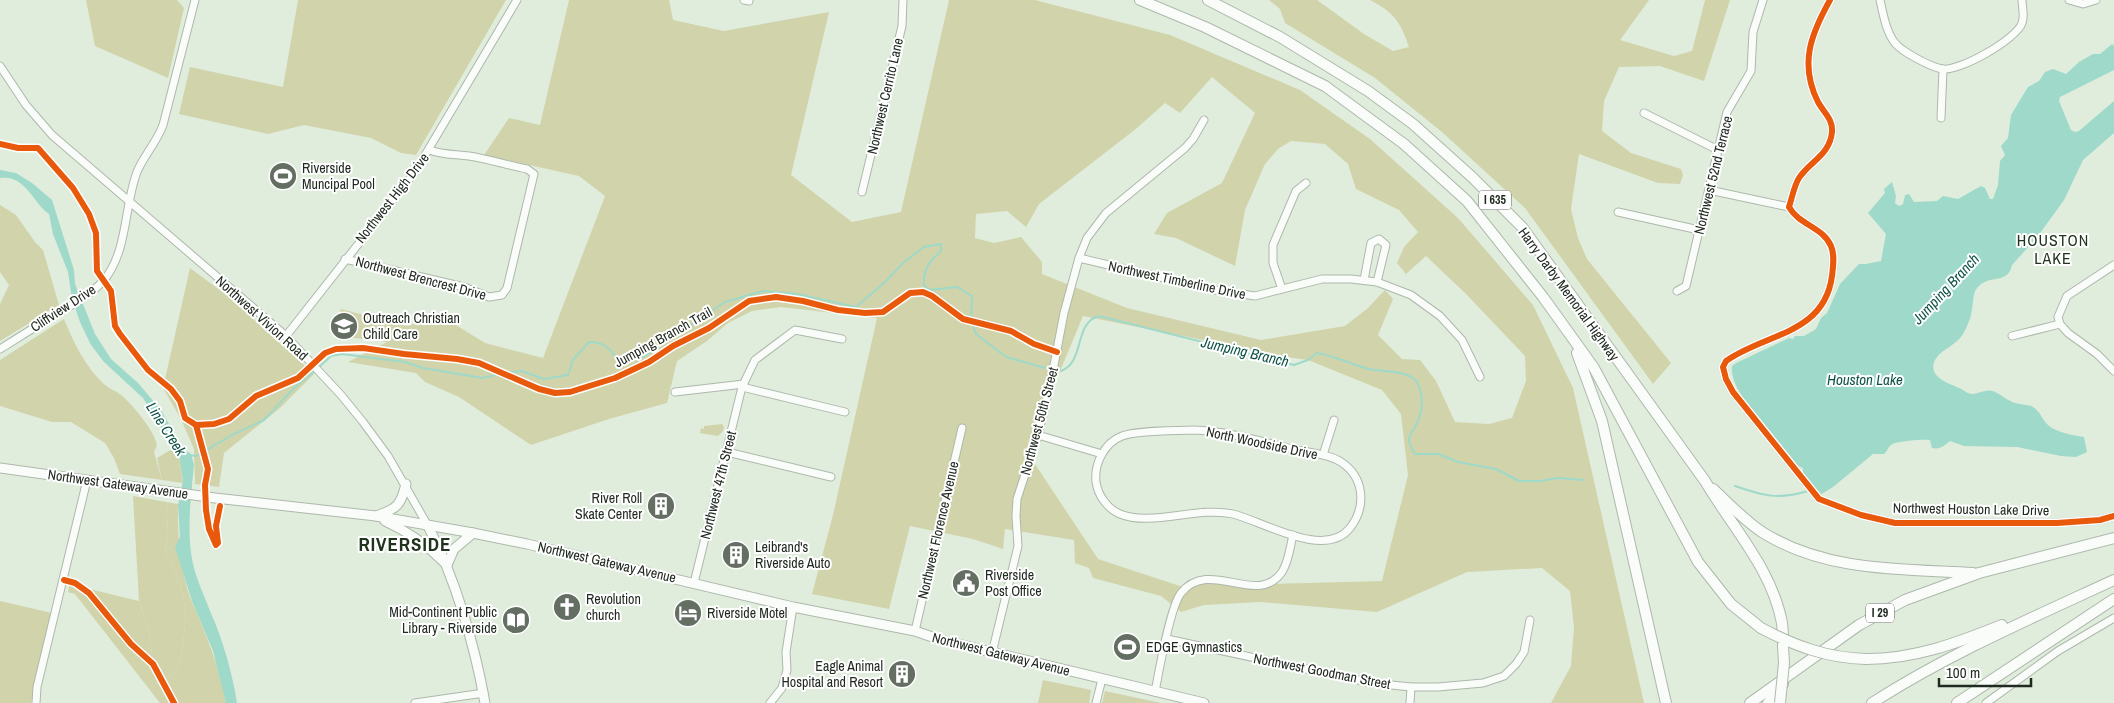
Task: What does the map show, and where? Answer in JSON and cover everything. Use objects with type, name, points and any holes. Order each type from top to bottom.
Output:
[{"type":"highway","name":"Harry Darby Memorial Highway","points":[[1140,0],[1205,26],[1325,86],[1404,144],[1467,201],[1537,289],[1571,338]]},
{"type":"highway","name":"Harry Darby Memorial Highway","points":[[1208,0],[1280,37],[1368,91],[1413,124],[1472,177],[1522,227],[1705,481]]},
{"type":"highway","points":[[1571,338],[1594,368],[1698,562],[1731,604],[1761,628],[1790,643],[1820,653],[1850,659],[1887,659],[1924,654],[1961,642],[2015,620],[2042,614]]},
{"type":"highway","points":[[1571,338],[1589,381],[1602,421],[1666,703]]},
{"type":"highway","points":[[1705,481],[1743,518],[1762,532],[1822,558],[1858,566],[1895,570],[1979,573]]},
{"type":"highway","points":[[1705,481],[1721,510],[1748,546],[1768,582],[1782,623],[1784,663],[1780,703]]},
{"type":"highway","name":"I 29","points":[[1768,703],[1792,674],[1838,638],[1888,608],[1979,573],[2114,538]]},
{"type":"highway","points":[[1872,703],[1902,684],[1961,653],[2114,580]]},
{"type":"highway","points":[[1957,703],[2114,599]]},
{"type":"highway","points":[[1750,703],[1792,674]]},
{"type":"main road","name":"Northwest Gateway Avenue","points":[[0,468],[215,498],[376,516],[472,533],[527,544],[794,607],[914,631],[992,653],[1204,703]]},
{"type":"main road","points":[[376,516],[390,511],[400,503],[406,484]]},
{"type":"main road","points":[[376,516],[400,528],[419,541],[447,566],[454,550],[472,533]]},
{"type":"main road","name":"Northwest Vivion Road","points":[[428,526],[447,566],[471,641],[485,703]]},
{"type":"street","name":"Cliffview Drive","points":[[0,348],[85,296],[104,281],[112,268],[118,254],[128,200],[142,162],[159,137],[163,126],[195,0]]},
{"type":"street","name":"Northwest High Drive","points":[[286,336],[415,172],[430,150],[517,0]]},
{"type":"street","name":"Northwest Cerrito Lane","points":[[862,192],[902,26],[903,0]]},
{"type":"street","name":"Northwest 52nd Terrace","points":[[1677,291],[1686,286],[1731,103],[1751,71],[1753,32],[1763,0]]},
{"type":"street","points":[[1709,190],[1789,207],[1800,178],[1829,145],[1832,134],[1832,122],[1822,110],[1814,94],[1809,74],[1809,49],[1813,31],[1830,0]]},
{"type":"street","points":[[1880,0],[1886,24],[1895,43],[1928,64],[1943,69],[1956,68],[1997,46],[2015,33],[2023,22],[2022,0]]},
{"type":"street","points":[[2069,0],[2084,2],[2096,0]]},
{"type":"street","name":"Northwest Vivion Road","points":[[0,66],[26,105],[52,135],[286,336],[325,377],[363,422],[388,456],[406,484],[428,526]]},
{"type":"street","points":[[1941,118],[1943,69]]},
{"type":"street","points":[[1644,113],[1718,150]]},
{"type":"street","name":"Northwest 50th Street","points":[[992,653],[1018,546],[1017,499],[1038,435],[1064,313],[1079,258],[1087,238],[1106,213],[1185,148],[1193,139],[1204,120]]},
{"type":"street","name":"Northwest Brencrest Drive","points":[[345,259],[464,287],[489,297],[502,295],[507,288],[534,174],[527,169],[476,157],[439,154],[430,150]]},
{"type":"street","points":[[1282,289],[1272,263],[1274,245],[1296,191],[1306,182]]},
{"type":"street","name":"Northwest Houston Lake Drive","points":[[1789,207],[1793,214],[1825,236],[1832,247],[1834,263],[1830,287],[1818,309],[1802,325],[1729,358],[1724,363],[1726,379],[1744,409],[1819,500],[1861,515],[1895,523],[2057,523],[2100,520],[2114,516]]},
{"type":"street","points":[[1618,212],[1699,230]]},
{"type":"street","points":[[1364,280],[1372,243],[1379,239],[1386,246],[1378,282]]},
{"type":"street","name":"Northwest Timberline Drive","points":[[1079,258],[1246,296],[1255,296],[1322,279],[1378,282],[1411,296],[1440,316],[1462,340],[1480,377]]},
{"type":"street","points":[[2114,266],[2067,296],[2058,317],[2060,324],[2068,333],[2096,354],[2114,371]]},
{"type":"street","points":[[2012,336],[2060,324]]},
{"type":"street","name":"Northwest 47th Street","points":[[694,583],[743,386],[755,360],[792,331],[800,329],[842,339]]},
{"type":"street","points":[[675,392],[743,386],[845,412]]},
{"type":"street","points":[[1323,456],[1334,420]]},
{"type":"street","name":"Northwest Florence Avenue","points":[[914,631],[962,428]]},
{"type":"street","name":"North Woodside Drive","points":[[1102,454],[1110,444],[1122,436],[1194,430],[1221,433],[1339,460],[1356,476],[1360,486],[1361,500],[1358,512],[1349,529],[1340,536],[1329,539],[1316,540],[1293,535]]},
{"type":"street","points":[[1038,435],[1102,454],[1096,470],[1099,493],[1105,503],[1120,514],[1142,518],[1219,512],[1241,517],[1265,527],[1293,535],[1286,563],[1275,579],[1267,584],[1257,586],[1213,578],[1195,582],[1180,595],[1170,625],[1155,692]]},
{"type":"street","points":[[726,452],[831,477]]},
{"type":"street","points":[[36,703],[38,687],[88,480]]},
{"type":"street","points":[[770,703],[782,688],[787,670],[786,652],[794,607]]},
{"type":"street","points":[[1986,703],[2058,651],[2114,618]]},
{"type":"street","name":"Northwest Goodman Street","points":[[1167,639],[1361,681],[1411,687],[1483,683],[1504,676],[1516,664],[1524,652],[1530,620]]},
{"type":"street","points":[[1096,703],[1102,679]]},
{"type":"street","points":[[1410,703],[1411,687]]},
{"type":"street","points":[[415,703],[484,693]]},
{"type":"green space","points":[[86,0],[177,0],[184,8],[168,78],[95,46]]},
{"type":"green space","points":[[298,0],[506,0],[416,155],[401,153],[371,138],[304,125],[268,134],[179,114],[190,67],[283,87]]},
{"type":"green space","points":[[569,0],[669,0],[673,20],[724,31],[829,12],[791,175],[852,222],[901,212],[949,0],[1035,0],[1170,35],[1300,90],[1370,139],[1458,218],[1533,305],[1573,388],[1644,703],[1551,703],[1571,666],[1574,627],[1570,591],[1542,568],[1467,572],[1377,612],[1261,602],[1204,605],[1181,612],[1161,596],[1093,578],[1089,568],[1075,563],[1074,540],[1005,529],[1003,549],[973,539],[910,526],[889,609],[812,594],[833,515],[877,318],[781,307],[752,311],[728,323],[707,341],[677,361],[667,403],[609,419],[531,445],[459,397],[425,382],[416,373],[348,362],[387,342],[391,335],[398,332],[401,325],[408,326],[438,314],[485,343],[543,358],[605,196],[579,176],[484,155],[509,118],[540,125]],"holes":[[[1212,77],[1255,113],[1222,183],[1167,213],[1154,234],[1176,238],[1235,266],[1245,210],[1265,164],[1278,149],[1291,141],[1325,144],[1348,164],[1356,189],[1399,210],[1418,232],[1404,247],[1397,263],[1406,274],[1426,256],[1466,294],[1525,356],[1526,381],[1512,418],[1489,424],[1455,422],[1436,381],[1420,360],[1402,359],[1378,335],[1393,299],[1385,290],[1368,308],[1345,326],[1261,340],[1127,308],[1042,274],[1042,262],[1021,237],[994,243],[975,238],[976,214],[1007,211],[1026,227],[1039,204],[1137,128],[1165,103],[1180,113]],[[1083,316],[1308,360],[1382,390],[1401,414],[1408,475],[1382,581],[1267,584],[1206,579],[1186,588],[1098,559],[1031,458],[1045,407]]]},
{"type":"green space","points":[[1269,0],[1317,0],[1364,34],[1393,51],[1409,47],[1403,31],[1391,14],[1370,0],[1649,0],[1620,40],[1674,56],[1692,51],[1705,0],[1730,0],[1704,81],[1660,66],[1619,67],[1604,101],[1602,131],[1631,153],[1681,169],[1683,175],[1680,184],[1658,183],[1579,154],[1571,209],[1578,238],[1587,259],[1671,363],[1653,384],[1525,208],[1442,132],[1375,78],[1285,23],[1280,9]]},
{"type":"green space","points":[[0,205],[16,215],[43,250],[59,305],[0,341],[0,304],[9,285],[0,272]]},
{"type":"green space","points":[[190,268],[225,294],[314,374],[280,408],[224,453],[219,487],[195,484],[194,449],[181,419],[163,388]]},
{"type":"green space","points":[[341,309],[401,325],[398,333],[391,335],[387,342],[339,336],[340,331],[334,329]]},
{"type":"green space","points":[[64,319],[86,363],[105,385],[121,395],[131,405],[152,432],[157,445],[154,452],[162,480],[120,474],[114,458],[105,443],[71,422],[52,422],[0,406],[0,360]]},
{"type":"green space","points":[[722,424],[724,427],[723,431],[718,436],[700,433],[701,428],[704,429],[704,426]]},
{"type":"green space","points":[[172,449],[179,455],[183,483],[162,480],[157,458]]},
{"type":"green space","points":[[133,496],[166,502],[168,532],[165,554],[176,572],[184,601],[185,629],[179,664],[171,675],[158,679],[154,669],[149,632],[139,601]]},
{"type":"green space","points":[[166,502],[178,504],[178,528],[182,567],[188,591],[208,639],[226,703],[160,703],[75,594],[68,592],[71,579],[85,588],[139,601],[149,632],[154,669],[158,679],[173,673],[177,669],[181,657],[185,613],[183,594],[178,579],[165,554],[168,532]]},
{"type":"green space","points":[[0,601],[52,613],[31,703],[0,703]]},
{"type":"green space","points":[[1043,680],[1091,690],[1089,703],[1038,703]]},
{"type":"green space","points":[[1105,691],[1161,703],[1102,703]]},
{"type":"water","name":"Houston Lake","points":[[2112,44],[2114,46],[2114,70],[2060,97],[2059,101],[2071,130],[2075,132],[2079,131],[2114,101],[2114,133],[2083,160],[2064,200],[2038,236],[2012,265],[2007,275],[1985,282],[1977,287],[1974,293],[1970,319],[1963,334],[1957,342],[1938,356],[1933,366],[1936,375],[1940,378],[1969,393],[1992,391],[2017,404],[2033,407],[2052,428],[2084,437],[2087,452],[2076,457],[2061,456],[2017,447],[1964,446],[1950,441],[1942,447],[1932,448],[1930,440],[1904,441],[1891,445],[1884,454],[1873,454],[1833,487],[1820,495],[1803,475],[1803,468],[1794,464],[1756,417],[1738,389],[1733,377],[1732,366],[1789,338],[1793,339],[1795,336],[1804,336],[1816,329],[1821,318],[1827,313],[1840,284],[1859,264],[1881,261],[1886,234],[1868,213],[1885,193],[1884,189],[1892,182],[1896,196],[1895,203],[1899,206],[1903,204],[1905,195],[1909,194],[1914,202],[1937,201],[1943,196],[1958,199],[1981,186],[1985,188],[1990,199],[1993,199],[1998,185],[2000,161],[2005,155],[2001,146],[2008,138],[2011,115],[2028,87],[2039,81],[2045,72],[2053,69],[2066,74],[2079,62],[2093,54],[2100,54]]},
{"type":"water","name":"Riverside Muncipal Pool","points":[[279,163],[296,176],[287,187],[270,175]]},
{"type":"water","name":"Line Creek","points":[[0,170],[16,173],[32,183],[52,200],[74,270],[75,284],[95,334],[111,359],[138,383],[161,410],[173,431],[177,444],[191,454],[194,465],[189,527],[193,564],[223,645],[237,703],[226,703],[213,651],[192,601],[175,547],[180,537],[178,505],[183,481],[179,455],[174,452],[143,398],[104,362],[91,345],[72,299],[68,272],[53,234],[49,214],[22,185],[9,178],[0,178]]},
{"type":"waterway","name":"Jumping Branch","points":[[319,367],[331,356],[342,354],[405,362],[423,368],[482,378],[522,371],[544,379],[568,375],[573,360],[589,342],[605,346],[617,359],[643,357],[725,302],[763,291],[797,294],[856,307],[884,283],[903,263],[924,247],[941,244],[941,251],[926,270],[924,285],[929,290],[957,287],[972,296],[971,320],[976,334],[1006,357],[1045,368]]},
{"type":"waterway","name":"Jumping Branch","points":[[1061,371],[1069,366],[1074,359],[1086,326],[1091,320],[1099,316],[1294,365],[1308,360],[1317,353],[1323,354],[1365,368],[1398,372],[1413,378],[1420,389],[1422,403],[1417,423],[1409,437],[1415,454],[1438,454],[1458,462],[1496,469],[1519,481],[1540,481],[1558,478],[1583,480]]},
{"type":"waterway","name":"Jumping Branch","points":[[189,455],[196,456],[232,435],[264,420],[294,388],[316,370]]},
{"type":"waterway","name":"Jumping Branch","points":[[1735,486],[1771,496],[1808,491]]},
{"type":"cycle path","points":[[1830,0],[1817,25],[1808,62],[1812,88],[1818,102],[1830,120],[1832,132],[1827,147],[1799,178],[1789,207],[1799,218],[1822,234],[1831,246],[1833,253],[1832,276],[1827,295],[1818,310],[1805,321],[1791,330],[1741,352],[1726,361],[1723,367],[1726,379],[1733,392],[1819,499],[1861,515],[1895,523],[2057,523],[2100,520],[2114,516]]},
{"type":"cycle path","name":"Jumping Branch Trail","points":[[0,144],[18,148],[38,148],[73,188],[89,214],[96,233],[97,271],[111,291],[115,326],[148,370],[171,389],[180,401],[185,418],[196,425],[214,424],[229,419],[256,396],[298,378],[325,353],[336,349],[363,348],[479,363],[539,389],[555,393],[570,392],[615,378],[649,362],[673,346],[709,328],[749,301],[776,297],[803,301],[838,310],[865,313],[883,312],[910,293],[923,292],[932,296],[963,319],[1011,331],[1034,344],[1057,352]]},
{"type":"cycle path","points":[[196,425],[208,469],[205,485],[206,510],[209,529],[216,545],[218,543],[216,526],[220,506]]},
{"type":"cycle path","points":[[64,580],[75,583],[89,593],[131,644],[153,664],[174,703]]},
{"type":"place","name":"Riverside Muncipal Pool","points":[[283,176]]},
{"type":"place","name":"Outreach Christian Child Care","points":[[344,326]]},
{"type":"place","name":"River Roll Skate Center","points":[[661,506]]},
{"type":"place","name":"Leibrand's Riverside Auto","points":[[736,555]]},
{"type":"place","name":"Riverside Post Office","points":[[966,583]]},
{"type":"place","name":"Revolution church","points":[[567,607]]},
{"type":"place","name":"Riverside Motel","points":[[688,613]]},
{"type":"place","name":"Mid-Continent Public Library - Riverside","points":[[516,620]]},
{"type":"place","name":"EDGE Gymnastics","points":[[1127,647]]},
{"type":"place","name":"Eagle Animal Hospital and Resort","points":[[902,674]]},
{"type":"district","name":"HOUSTON LAKE","points":[[2053,249]]},
{"type":"district","name":"RIVERSIDE","points":[[405,544]]}]
